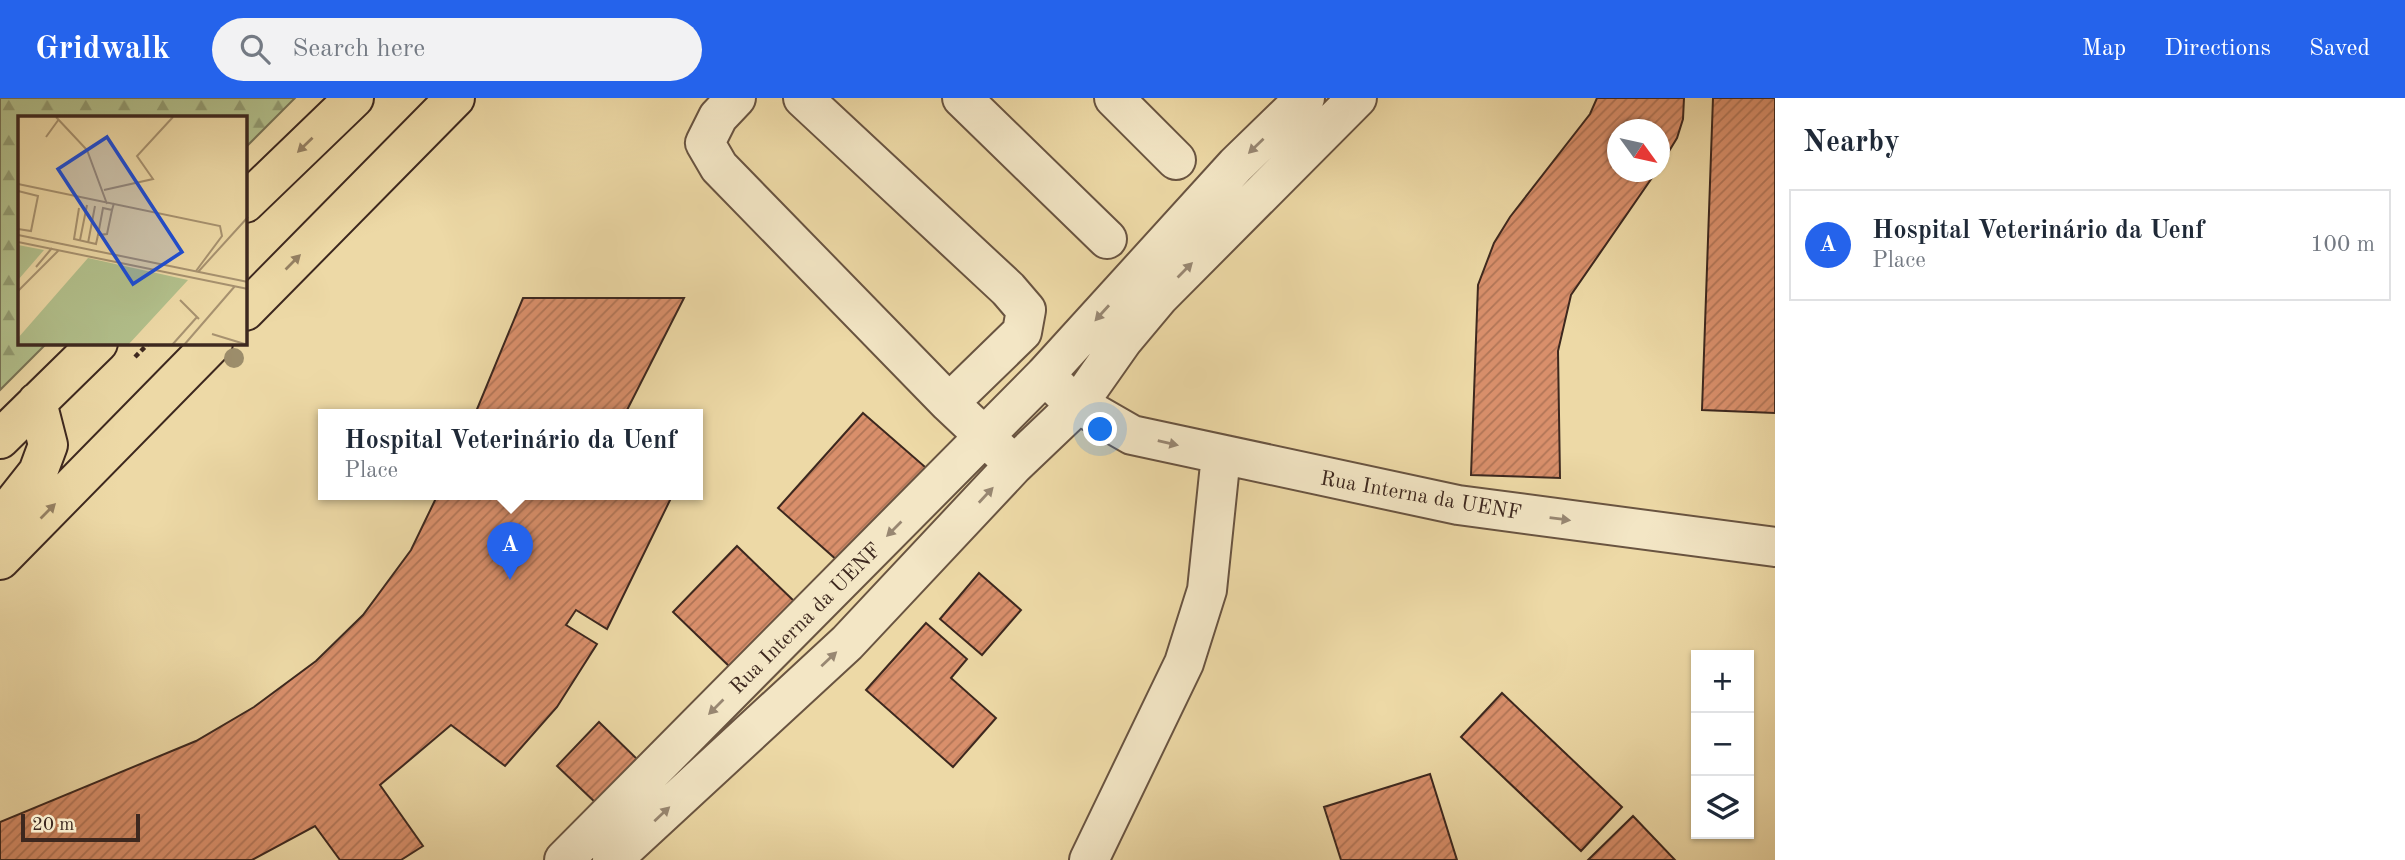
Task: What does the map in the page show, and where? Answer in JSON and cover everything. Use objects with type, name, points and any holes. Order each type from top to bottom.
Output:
[{"type":"main road","points":[[247,201],[355,98]]},
{"type":"main road","points":[[247,309],[454,98]]},
{"type":"main road","points":[[0,439],[96,345]]},
{"type":"main road","points":[[0,560],[212,345]]},
{"type":"main road","points":[[0,520],[38,472],[48,445],[37,402]]},
{"type":"lane","points":[[736,98],[718,117],[705,143],[719,167],[949,403],[1014,465]]},
{"type":"lane","points":[[803,98],[1007,289],[1026,310],[1022,332],[949,403]]},
{"type":"lane","points":[[962,98],[1107,239]]},
{"type":"lane","points":[[1114,98],[1176,160]]},
{"type":"lane","name":"Rua Interna da UENF","points":[[564,860],[986,436],[1236,165],[1305,98]]},
{"type":"lane","name":"Rua Interna da UENF","points":[[612,860],[847,643],[1014,465],[1078,404],[1123,340],[1159,297],[1357,98]]},
{"type":"lane","name":"Rua Interna da UENF","points":[[1045,375],[1078,404],[1132,435],[1458,505],[1775,547]]},
{"type":"lane","points":[[1089,860],[1184,663],[1207,590],[1221,455]]},
{"type":"green space","points":[[0,98],[295,98],[247,146],[247,116],[18,116],[18,345],[45,345],[0,390]]},
{"type":"building","points":[[1597,98],[1684,98],[1683,119],[1670,150],[1670,119],[1607,119],[1607,182],[1649,182],[1571,295],[1558,351],[1560,478],[1471,475],[1478,285],[1494,243],[1510,217],[1590,114]]},
{"type":"building","points":[[1713,98],[1775,98],[1775,413],[1702,410]]},
{"type":"building","points":[[523,298],[684,298],[628,409],[477,409]]},
{"type":"building","points":[[863,413],[932,473],[847,569],[778,508]]},
{"type":"building","points":[[435,500],[670,500],[607,629],[576,610],[566,625],[597,644],[557,707],[505,766],[451,725],[380,785],[423,846],[401,860],[340,860],[315,826],[252,860],[0,860],[0,822],[196,741],[254,707],[316,661],[363,615],[411,550]]},
{"type":"building","points":[[737,546],[795,602],[731,668],[673,612]]},
{"type":"building","points":[[979,573],[1021,610],[982,655],[940,619]]},
{"type":"building","points":[[926,623],[967,659],[951,678],[996,718],[953,767],[866,690]]},
{"type":"building","points":[[1502,693],[1622,807],[1581,851],[1461,737]]},
{"type":"building","points":[[599,722],[639,761],[598,805],[557,766]]},
{"type":"building","points":[[1430,774],[1457,860],[1341,860],[1324,807]]},
{"type":"building","points":[[1633,816],[1675,860],[1588,860]]},
{"type":"place","name":"Hospital Veterinário da Uenf","points":[[510,580]]}]
